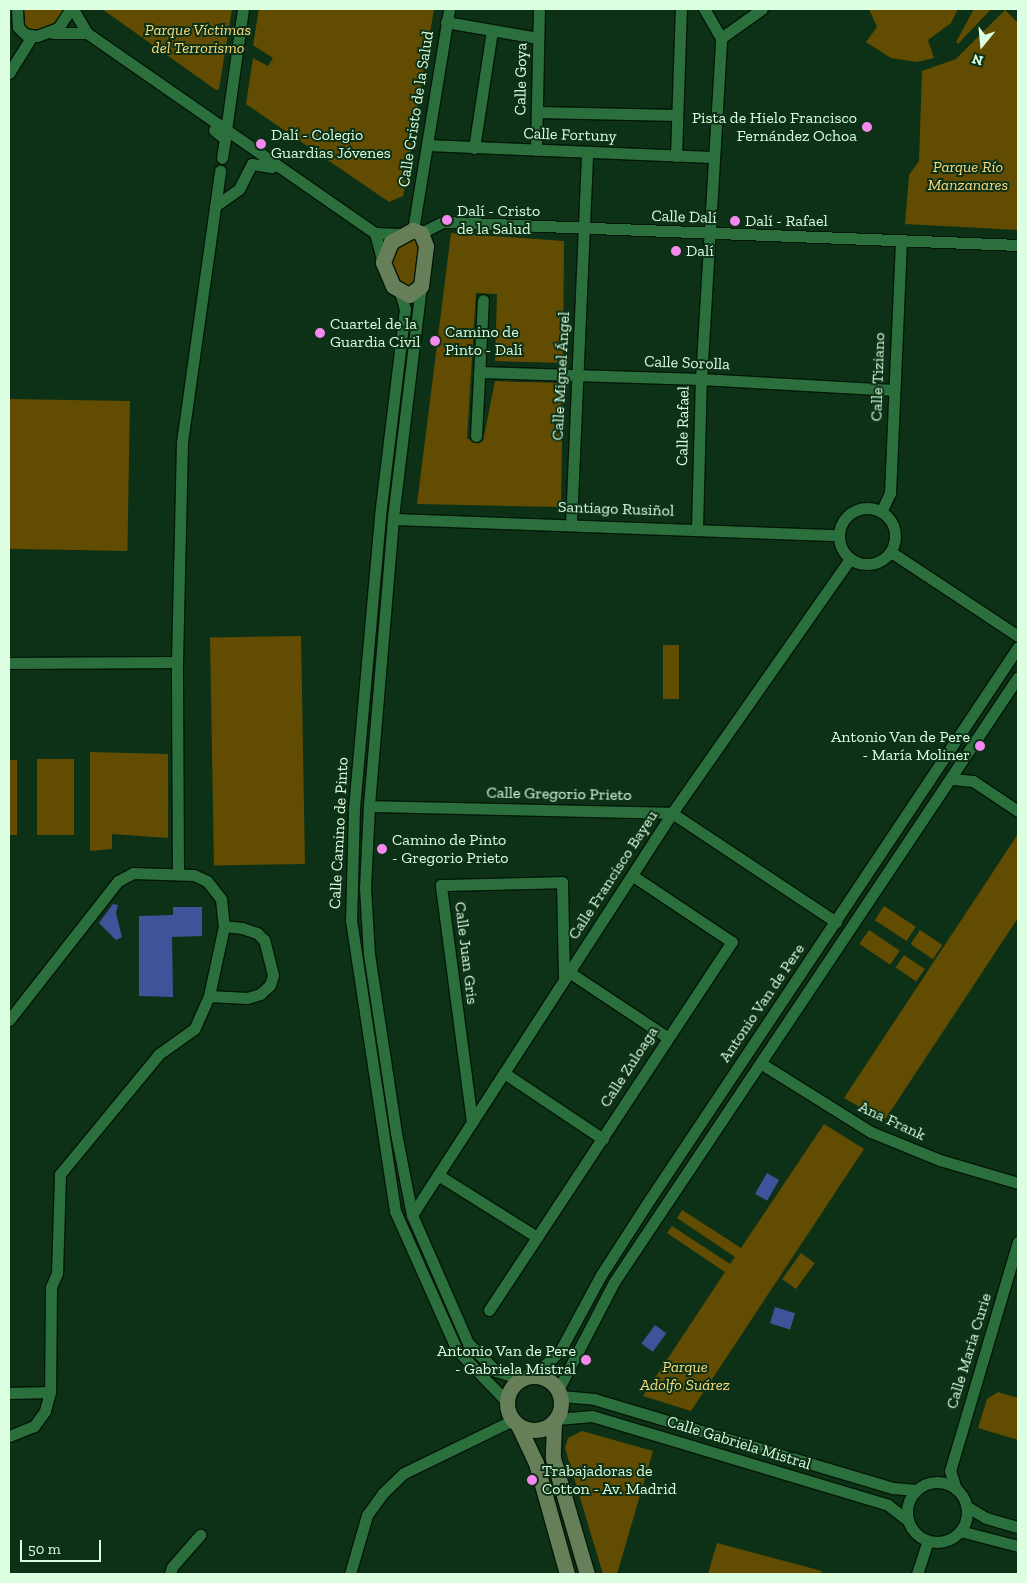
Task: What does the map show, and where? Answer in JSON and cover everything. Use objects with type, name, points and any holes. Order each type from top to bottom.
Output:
[{"type":"street","points":[[17,9],[18,27],[32,36],[86,33]]},
{"type":"street","points":[[48,34],[63,23],[72,9],[86,33],[375,233],[412,232],[426,246],[420,286],[408,295],[400,292],[388,279],[375,233]]},
{"type":"street","points":[[226,130],[243,9]]},
{"type":"street","name":"Calle Cristo de la Salud","points":[[412,232],[449,9]]},
{"type":"street","name":"Calle Goya","points":[[536,150],[539,9]]},
{"type":"street","points":[[676,156],[681,9]]},
{"type":"street","points":[[704,9],[721,38],[762,9]]},
{"type":"street","points":[[446,22],[538,38]]},
{"type":"street","points":[[474,148],[492,30]]},
{"type":"street","points":[[9,73],[32,36]]},
{"type":"street","name":"Calle Rafael","points":[[697,528],[700,379],[712,157],[721,38]]},
{"type":"street","points":[[129,62],[153,87],[224,137],[222,158]]},
{"type":"street","points":[[537,112],[677,115]]},
{"type":"street","name":"Calle Fortuny","points":[[427,144],[474,148],[712,157]]},
{"type":"street","name":"Calle Miguel Ángel","points":[[570,523],[587,152]]},
{"type":"street","points":[[215,206],[240,189],[252,164],[263,164],[286,172]]},
{"type":"street","points":[[178,873],[177,662],[182,442],[220,170]]},
{"type":"street","name":"Calle Dalí","points":[[412,232],[439,223],[1018,245]]},
{"type":"street","points":[[383,262],[391,242],[412,232]]},
{"type":"street","name":"Calle Tiziano","points":[[881,512],[890,493],[901,241]]},
{"type":"street","name":"Calle Camino de Pinto","points":[[420,286],[394,519],[369,806],[365,887],[370,954],[396,1133],[412,1215],[468,1343],[496,1371],[527,1377]]},
{"type":"street","name":"Calle Camino de Pinto","points":[[400,292],[405,313],[380,517],[354,808],[351,920],[395,1211],[457,1350],[507,1402]]},
{"type":"street","points":[[476,436],[483,300]]},
{"type":"street","name":"Calle Sorolla","points":[[479,372],[700,379],[894,390]]},
{"type":"street","points":[[870,508],[881,512],[892,523],[895,532],[891,552],[878,563],[868,565],[850,559],[839,544],[838,535],[845,518],[852,512],[870,508]]},
{"type":"street","name":"Santiago Rusiñol","points":[[394,519],[570,523],[838,535]]},
{"type":"street","points":[[891,552],[1018,636]]},
{"type":"street","name":"Calle Francisco Bayeu","points":[[412,1215],[672,813],[850,559]]},
{"type":"street","name":"Antonio Van de Pere","points":[[527,1377],[560,1352],[601,1274],[1018,647]]},
{"type":"street","points":[[9,663],[177,662]]},
{"type":"street","name":"Antonio Van de Pere","points":[[560,1393],[614,1282],[953,779],[1018,677]]},
{"type":"street","points":[[964,762],[973,781]]},
{"type":"street","points":[[953,779],[973,781],[1018,812]]},
{"type":"street","name":"Calle Gregorio Prieto","points":[[369,806],[672,813]]},
{"type":"street","points":[[672,813],[836,922]]},
{"type":"street","points":[[9,1020],[118,881],[133,873],[178,873],[207,881],[221,899],[224,926],[209,996],[194,1029],[159,1054],[60,1174],[57,1273],[51,1287],[50,1392],[45,1411],[34,1426],[9,1436]]},
{"type":"street","name":"Calle Zuloaga","points":[[489,1310],[603,1139],[667,1037],[732,942],[633,876]]},
{"type":"street","name":"Calle Juan Gris","points":[[472,1122],[441,885],[562,882],[567,976]]},
{"type":"street","points":[[209,996],[247,998],[260,994],[270,986],[273,974],[264,940],[257,933],[224,926]]},
{"type":"street","points":[[567,976],[667,1037]]},
{"type":"street","name":"Ana Frank","points":[[762,1064],[871,1132],[940,1160],[1018,1182]]},
{"type":"street","points":[[504,1073],[603,1139]]},
{"type":"street","points":[[438,1175],[537,1238]]},
{"type":"street","name":"Calle María Curie","points":[[950,1471],[1018,1242]]},
{"type":"street","points":[[567,1574],[536,1463],[515,1423],[507,1402],[510,1389],[527,1377],[550,1380],[560,1393],[561,1409],[555,1421],[554,1458],[587,1574]]},
{"type":"street","points":[[9,1393],[50,1392]]},
{"type":"street","name":"Calle Gabriela Mistral","points":[[560,1393],[594,1399],[893,1488],[916,1490]]},
{"type":"street","name":"Calle Gabriela Mistral","points":[[555,1421],[596,1417],[888,1505],[907,1520]]},
{"type":"street","points":[[350,1574],[367,1515],[382,1494],[404,1473],[515,1423],[532,1430],[555,1421]]},
{"type":"street","points":[[966,1506],[966,1516],[960,1531],[946,1541],[928,1541],[913,1531],[907,1520],[908,1503],[916,1490],[936,1482],[950,1471],[956,1489],[966,1506],[986,1518],[1018,1527]]},
{"type":"street","points":[[936,1482],[956,1489]]},
{"type":"street","points":[[960,1531],[1018,1546]]},
{"type":"street","points":[[170,1574],[172,1567],[200,1534]]},
{"type":"street","points":[[917,1574],[928,1541]]},
{"type":"green space","points":[[23,9],[66,9],[53,25],[40,30],[30,30],[22,24]]},
{"type":"green space","name":"Parque Víctimas del Terrorismo","points":[[102,9],[232,9],[219,89],[216,90]]},
{"type":"green space","points":[[259,9],[434,9],[403,196],[389,202],[246,104],[253,58],[268,66],[273,58],[253,45]]},
{"type":"green space","points":[[869,9],[958,9],[951,23],[928,40],[934,58],[917,62],[891,58],[866,42],[877,27]]},
{"type":"green space","points":[[974,9],[991,9],[958,44],[956,42]]},
{"type":"green space","name":"Parque Río Manzanares","points":[[1005,10],[1018,23],[1018,230],[905,224],[909,175],[919,161],[922,71],[956,59]]},
{"type":"green space","points":[[451,233],[564,241],[563,363],[495,361],[497,294],[476,293],[467,439],[483,441],[495,381],[563,383],[561,507],[417,504]]},
{"type":"green space","points":[[414,236],[420,242],[417,281],[409,289],[399,284],[389,266],[397,245]]},
{"type":"green space","points":[[9,399],[130,401],[127,551],[9,549]]},
{"type":"green space","points":[[301,636],[305,864],[214,866],[210,638]]},
{"type":"green space","points":[[663,645],[679,645],[679,699],[663,699]]},
{"type":"green space","points":[[90,752],[168,754],[168,838],[112,834],[112,849],[90,851]]},
{"type":"green space","points":[[37,759],[74,759],[74,835],[37,835]]},
{"type":"green space","points":[[9,760],[17,760],[17,835],[9,835]]},
{"type":"green space","points":[[1018,834],[1018,918],[884,1121],[844,1098]]},
{"type":"green space","points":[[884,906],[916,927],[907,941],[875,920]]},
{"type":"green space","points":[[869,930],[900,951],[890,965],[859,944]]},
{"type":"green space","points":[[920,930],[942,945],[933,959],[910,944]]},
{"type":"green space","points":[[904,955],[925,969],[916,981],[896,967]]},
{"type":"green space","name":"Parque Adolfo Suárez","points":[[824,1124],[864,1149],[691,1411],[643,1396],[725,1272],[667,1233],[672,1226],[730,1264],[735,1257],[677,1218],[682,1210],[741,1248]]},
{"type":"green space","points":[[801,1253],[815,1263],[796,1289],[782,1279]]},
{"type":"green space","points":[[998,1392],[1018,1398],[1018,1440],[978,1428],[987,1399]]},
{"type":"green space","points":[[582,1431],[653,1451],[617,1574],[603,1574],[565,1448],[568,1438]]},
{"type":"green space","points":[[717,1543],[822,1571],[821,1574],[708,1574]]},
{"type":"water","points":[[113,904],[118,905],[116,913],[122,937],[116,940],[99,923]]},
{"type":"water","points":[[173,907],[202,907],[202,936],[172,937],[173,997],[139,996],[139,916],[173,915]]},
{"type":"water","points":[[767,1173],[779,1180],[767,1201],[755,1194]]},
{"type":"water","points":[[775,1307],[795,1313],[790,1329],[770,1323]]},
{"type":"water","points":[[655,1325],[666,1333],[653,1352],[641,1344]]},
{"type":"place","name":"Pista de Hielo Francisco Fernández Ochoa","points":[[867,127]]},
{"type":"place","name":"Dalí - Colegio Guardias Jóvenes","points":[[261,144]]},
{"type":"place","name":"Dalí - Cristo de la Salud","points":[[447,220]]},
{"type":"place","name":"Dalí - Rafael","points":[[735,221]]},
{"type":"place","name":"Dalí","points":[[676,251]]},
{"type":"place","name":"Cuartel de la Guardia Civil","points":[[320,333]]},
{"type":"place","name":"Camino de Pinto - Dalí","points":[[435,341]]},
{"type":"place","name":"Antonio Van de Pere - María Moliner","points":[[980,746]]},
{"type":"place","name":"Camino de Pinto - Gregorio Prieto","points":[[382,849]]},
{"type":"place","name":"Antonio Van de Pere - Gabriela Mistral","points":[[586,1360]]},
{"type":"place","name":"Trabajadoras de Cotton - Av. Madrid","points":[[532,1480]]}]
